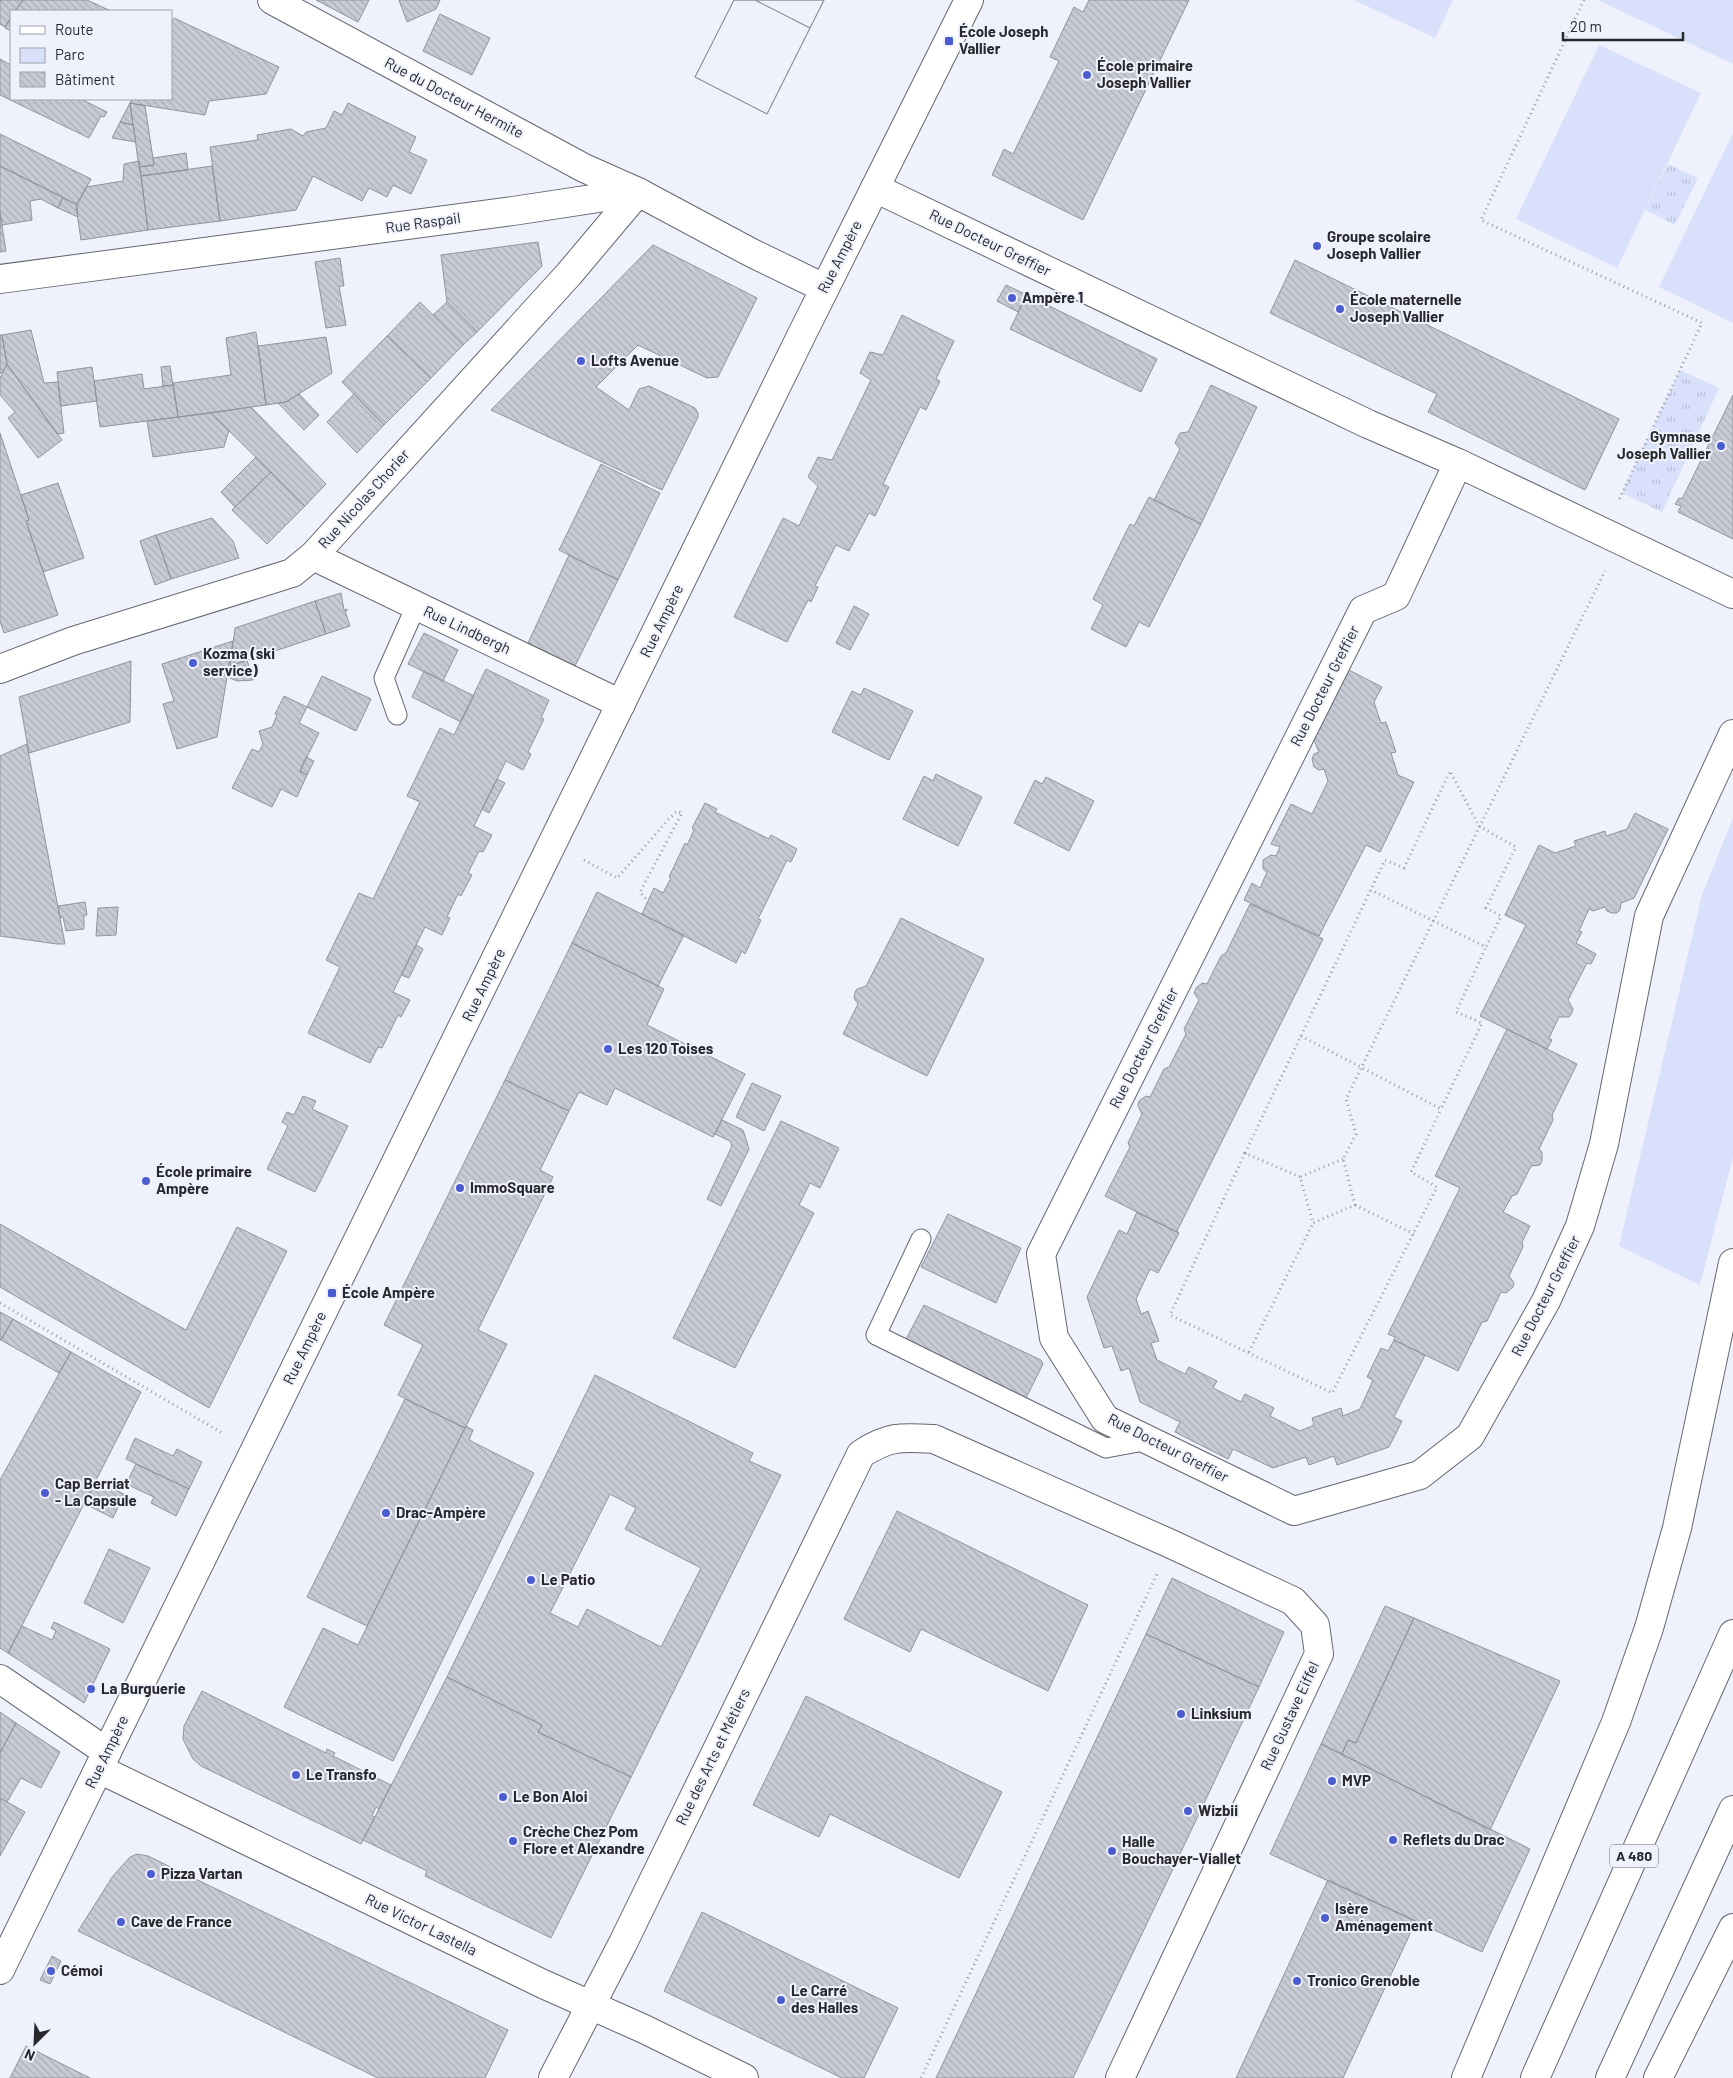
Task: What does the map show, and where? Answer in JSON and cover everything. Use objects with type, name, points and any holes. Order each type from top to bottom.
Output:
[{"type":"main road","name":"Rue Ampère","points":[[0,1970],[824,288],[969,0]]},
{"type":"main road","name":"Rue du Docteur Hermite","points":[[288,3],[584,168],[638,192]]},
{"type":"main road","name":"Rue Docteur Greffier","points":[[875,188],[1368,424],[1458,464],[1733,594]]},
{"type":"main road","name":"Rue Raspail","points":[[0,279],[503,212],[638,192]]},
{"type":"main road","points":[[638,192],[750,252],[824,288]]},
{"type":"main road","name":"Rue Nicolas Chorier","points":[[0,669],[74,641],[292,573],[313,556],[569,274],[638,192]]},
{"type":"main road","name":"Rue Docteur Greffier","points":[[1458,464],[1396,596],[1363,610],[1042,1254],[1054,1338],[1105,1419],[1294,1511],[1420,1475],[1470,1436],[1546,1301],[1580,1226],[1604,1144],[1649,916],[1733,734]]},
{"type":"main road","name":"Rue Lindbergh","points":[[313,556],[621,704]]},
{"type":"main road","points":[[1466,2078],[1616,1722],[1649,1628],[1676,1528],[1733,1263]]},
{"type":"main road","name":"Rue Gustave Eiffel","points":[[879,1442],[901,1437],[934,1440],[1171,1544],[1293,1601],[1315,1625],[1319,1654],[1120,2078]]},
{"type":"main road","name":"Rue des Arts et Métiers","points":[[553,2078],[591,2005],[860,1454],[879,1442]]},
{"type":"main road","name":"A 480","points":[[1535,2078],[1733,1634]]},
{"type":"main road","name":"Rue Victor Lastella","points":[[0,1679],[103,1760],[522,1974],[644,2028],[744,2078]]},
{"type":"main road","points":[[1610,2078],[1733,1810]]},
{"type":"main road","points":[[1658,2078],[1733,1928]]},
{"type":"lane","points":[[397,715],[384,678],[416,606]]},
{"type":"lane","points":[[921,1239],[876,1335],[1106,1448],[1149,1440]]},
{"type":"path","points":[[1245,1153],[1300,1177],[1343,1159],[1356,1134],[1346,1099],[1434,922],[1479,826],[1522,744],[1612,538],[1702,323],[1481,220],[1584,0]]},
{"type":"path","points":[[1450,771],[1479,826],[1516,847],[1486,908],[1501,916],[1456,1012],[1482,1023],[1412,1172],[1437,1187],[1332,1393],[1170,1315],[1300,1036],[1371,890],[1385,860],[1404,868],[1450,771]]},
{"type":"path","points":[[552,845],[617,878],[677,811],[682,814],[640,892],[648,901]]},
{"type":"path","points":[[1371,890],[1486,947]]},
{"type":"path","points":[[1300,1036],[1441,1109]]},
{"type":"path","points":[[1343,1159],[1355,1205],[1414,1234]]},
{"type":"path","points":[[1300,1177],[1313,1223]]},
{"type":"path","points":[[1249,1352],[1313,1223],[1355,1205]]},
{"type":"path","points":[[0,1303],[254,1452]]},
{"type":"path","points":[[921,2078],[1171,1544]]},
{"type":"green space","points":[[1354,0],[1453,0],[1435,38]]},
{"type":"green space","points":[[1733,0],[1733,64],[1600,1]]},
{"type":"green space","points":[[1599,45],[1701,93],[1617,268],[1516,219]]},
{"type":"green space","points":[[1733,133],[1733,323],[1659,287]]},
{"type":"green space","points":[[1668,164],[1698,178],[1675,225],[1645,210]]},
{"type":"green space","points":[[1680,370],[1719,388],[1662,512],[1622,493]]},
{"type":"green space","points":[[1733,818],[1733,1157],[1700,1285],[1619,1246],[1702,895]]},
{"type":"building","points":[[0,0],[23,0],[16,10],[10,10],[10,19],[5,27],[0,24]]},
{"type":"building","points":[[23,0],[87,0],[109,10],[16,10]]},
{"type":"building","points":[[316,0],[369,0],[358,22]]},
{"type":"building","points":[[399,0],[440,0],[436,9],[407,22]]},
{"type":"building","points":[[734,0],[824,0],[767,114],[695,77]]},
{"type":"building","points":[[734,0],[755,0],[810,28],[767,114],[695,77]]},
{"type":"building","points":[[755,0],[824,0],[810,28]]},
{"type":"building","points":[[1089,0],[1189,0],[1083,220],[992,175],[1004,149],[1013,154],[1059,61],[1050,57],[1074,7],[1083,12]]},
{"type":"building","points":[[440,14],[490,38],[472,75],[423,51]]},
{"type":"building","points":[[174,18],[279,67],[266,94],[209,101],[205,115],[130,103],[132,100],[172,100],[172,21]]},
{"type":"building","points":[[10,19],[10,30],[5,28]]},
{"type":"building","points":[[0,59],[10,64],[10,100],[0,95]]},
{"type":"building","points":[[10,100],[83,100],[107,112],[104,117],[101,116],[89,138]]},
{"type":"building","points":[[130,103],[145,106],[154,165],[139,167]]},
{"type":"building","points":[[130,103],[133,125],[120,122]]},
{"type":"building","points":[[348,103],[416,137],[409,152],[427,160],[411,194],[393,185],[387,197],[369,188],[362,201],[313,176],[296,210],[220,221],[210,147],[258,140],[257,135],[291,129],[303,136],[306,132],[326,128],[334,111],[342,115]]},
{"type":"building","points":[[120,122],[133,125],[136,142],[112,138]]},
{"type":"building","points":[[0,134],[91,179],[77,205],[0,166]]},
{"type":"building","points":[[186,153],[188,170],[141,176],[139,167],[154,165],[153,158]]},
{"type":"building","points":[[139,161],[148,230],[81,240],[76,206],[86,187],[123,181],[124,164]]},
{"type":"building","points":[[0,166],[63,197],[58,208],[41,199],[30,201],[32,220],[2,225],[0,213]]},
{"type":"building","points":[[212,166],[220,221],[148,230],[141,176]]},
{"type":"building","points":[[63,197],[77,205],[78,217],[58,208]]},
{"type":"building","points":[[0,213],[6,251],[0,252]]},
{"type":"building","points":[[538,242],[542,266],[477,332],[447,302],[441,255]]},
{"type":"building","name":"Lofts Avenue","points":[[653,245],[757,298],[718,377],[707,378],[638,345],[596,387],[629,410],[639,389],[649,386],[695,408],[698,417],[662,490],[491,410]]},
{"type":"building","points":[[340,258],[344,286],[339,286],[346,325],[326,328],[315,262]]},
{"type":"building","points":[[1295,260],[1619,419],[1585,490],[1428,412],[1437,394],[1270,313]]},
{"type":"building","name":"Ampère 1","points":[[1006,285],[1027,295],[1018,312],[997,301]]},
{"type":"building","points":[[1027,295],[1157,359],[1141,392],[1010,329]]},
{"type":"building","points":[[420,302],[463,345],[431,378],[387,336]]},
{"type":"building","points":[[447,302],[477,332],[463,345],[433,315]]},
{"type":"building","points":[[902,315],[954,341],[936,379],[940,381],[926,410],[920,407],[883,484],[889,487],[875,516],[869,513],[849,551],[836,545],[815,586],[818,587],[811,602],[808,600],[787,642],[734,617],[783,518],[799,526],[818,486],[808,477],[818,457],[832,460],[871,380],[860,373],[870,352],[883,355]]},
{"type":"building","points":[[31,330],[44,383],[58,382],[64,433],[57,434],[7,364],[2,335]]},
{"type":"building","points":[[256,332],[266,405],[178,417],[173,383],[231,375],[226,338]]},
{"type":"building","points":[[0,335],[2,335],[7,364],[2,373],[0,373]]},
{"type":"building","points":[[387,336],[431,378],[384,425],[342,382]]},
{"type":"building","points":[[326,337],[332,373],[286,402],[266,405],[258,346]]},
{"type":"building","points":[[7,364],[62,440],[38,458],[8,418],[15,412],[0,395],[0,378]]},
{"type":"building","points":[[170,366],[173,385],[163,386],[161,367]]},
{"type":"building","points":[[92,367],[97,401],[61,406],[57,372]]},
{"type":"building","points":[[142,374],[144,389],[173,385],[178,417],[100,427],[94,381]]},
{"type":"building","points":[[1211,385],[1257,407],[1201,524],[1154,500],[1180,449],[1175,443],[1180,433],[1188,432]]},
{"type":"building","points":[[299,394],[319,415],[304,430],[278,403],[286,402]]},
{"type":"building","points":[[354,394],[384,425],[357,453],[327,422]]},
{"type":"building","name":"Gymnase Joseph Vallier","points":[[1733,395],[1733,539],[1678,512],[1681,506],[1675,504],[1679,498],[1682,499]]},
{"type":"building","points":[[251,407],[326,484],[305,506],[211,413]]},
{"type":"building","points":[[211,413],[229,430],[224,447],[153,457],[147,421]]},
{"type":"building","points":[[0,433],[29,520],[26,521],[58,615],[4,633],[0,621]]},
{"type":"building","points":[[256,457],[271,472],[235,507],[221,492]]},
{"type":"building","points":[[601,464],[660,493],[618,580],[559,550]]},
{"type":"building","points":[[271,472],[305,506],[267,544],[232,510]]},
{"type":"building","points":[[58,483],[84,558],[43,572],[26,521],[29,520],[21,495]]},
{"type":"building","points":[[1149,497],[1201,524],[1149,627],[1139,622],[1126,647],[1091,629],[1103,605],[1093,599],[1130,524],[1134,526]]},
{"type":"building","points":[[212,518],[233,541],[239,558],[171,579],[156,535]]},
{"type":"building","points":[[156,535],[171,579],[155,585],[140,541]]},
{"type":"building","points":[[569,555],[618,580],[575,666],[528,643]]},
{"type":"building","points":[[341,593],[344,610],[347,609],[345,611],[350,626],[326,634],[315,601]]},
{"type":"building","points":[[315,601],[326,634],[230,666],[235,628]]},
{"type":"building","points":[[854,606],[869,614],[850,650],[836,643]]},
{"type":"building","points":[[424,633],[458,650],[443,681],[408,664]]},
{"type":"building","points":[[233,641],[217,737],[177,749],[163,704],[174,701],[162,664]]},
{"type":"building","points":[[247,660],[253,680],[237,681],[228,677],[230,666]]},
{"type":"building","points":[[131,661],[130,722],[29,753],[19,697]]},
{"type":"building","points":[[486,669],[549,700],[541,718],[544,719],[528,752],[531,754],[523,770],[506,761],[474,826],[492,835],[483,852],[479,851],[468,873],[472,875],[461,896],[458,894],[447,917],[450,918],[442,935],[425,927],[393,992],[410,1000],[401,1017],[398,1015],[382,1048],[378,1047],[370,1063],[308,1033],[340,967],[326,960],[359,893],[373,899],[420,802],[407,796],[440,728],[454,735]]},
{"type":"building","points":[[1349,670],[1382,687],[1374,702],[1381,723],[1386,722],[1396,752],[1391,753],[1398,775],[1414,782],[1380,852],[1366,845],[1319,936],[1244,900],[1252,883],[1260,888],[1267,872],[1263,869],[1263,860],[1271,855],[1276,856],[1280,847],[1271,844],[1291,804],[1312,814],[1328,781],[1324,769],[1319,770],[1314,767],[1312,759],[1314,754],[1319,752],[1314,740]]},
{"type":"building","points":[[424,671],[474,696],[461,722],[412,697]]},
{"type":"building","points":[[322,676],[371,699],[356,731],[307,707]]},
{"type":"building","points":[[864,688],[913,711],[889,760],[832,732],[852,691],[861,695]]},
{"type":"building","points":[[284,696],[307,707],[299,723],[319,733],[300,771],[307,775],[297,797],[281,789],[272,807],[232,788],[252,749],[259,752],[263,744],[259,731],[272,727],[277,715],[275,714]]},
{"type":"building","points":[[27,744],[65,944],[0,936],[0,756]]},
{"type":"building","points":[[306,757],[314,761],[307,775],[300,771]]},
{"type":"building","points":[[936,774],[982,797],[958,846],[903,819],[924,776],[933,781]]},
{"type":"building","points":[[1046,777],[1094,801],[1069,851],[1014,823],[1035,780],[1042,784]]},
{"type":"building","points":[[497,779],[505,783],[489,813],[482,809]]},
{"type":"building","points":[[705,803],[717,809],[715,812],[769,839],[771,835],[797,849],[791,862],[787,860],[758,919],[761,920],[745,954],[742,951],[736,963],[642,914],[654,888],[663,893]]},
{"type":"building","points":[[1635,813],[1668,829],[1634,898],[1621,903],[1620,910],[1617,913],[1607,911],[1605,907],[1593,911],[1589,909],[1579,931],[1582,932],[1576,943],[1596,954],[1591,964],[1587,963],[1568,1000],[1573,1009],[1572,1013],[1569,1017],[1559,1017],[1549,1038],[1552,1040],[1547,1049],[1480,1016],[1526,925],[1505,915],[1539,845],[1555,853],[1576,846],[1574,841],[1605,831],[1606,836],[1627,829]]},
{"type":"building","points":[[597,892],[684,935],[658,986],[572,943]]},
{"type":"building","points":[[85,902],[87,915],[84,915],[84,929],[66,931],[63,917],[60,918],[58,906]]},
{"type":"building","points":[[1250,904],[1323,939],[1177,1231],[1179,1233],[1105,1196],[1130,1147],[1128,1143],[1142,1114],[1138,1106],[1139,1101],[1146,1096],[1150,1097],[1164,1069],[1169,1067],[1186,1034],[1184,1029],[1199,1000],[1194,993],[1196,988],[1202,983],[1207,984],[1221,956],[1226,953]]},
{"type":"building","points":[[118,907],[116,935],[96,936],[98,908]]},
{"type":"building","points":[[901,918],[984,959],[927,1076],[843,1034],[858,1004],[854,998],[855,992],[857,989],[866,986]]},
{"type":"building","name":"Les 120 Toises","points":[[572,943],[664,989],[647,1025],[745,1074],[713,1137],[615,1088],[607,1105],[579,1092],[569,1111],[505,1080]]},
{"type":"building","points":[[416,945],[423,949],[409,978],[401,975]]},
{"type":"building","points":[[1507,1029],[1577,1064],[1552,1115],[1553,1120],[1539,1149],[1542,1152],[1540,1165],[1531,1166],[1517,1194],[1512,1196],[1503,1212],[1530,1226],[1522,1242],[1523,1247],[1509,1276],[1514,1283],[1513,1287],[1506,1293],[1501,1292],[1487,1321],[1482,1322],[1458,1371],[1394,1340],[1395,1337],[1388,1334],[1460,1188],[1435,1176]]},
{"type":"building","points":[[505,1080],[569,1111],[540,1170],[553,1177],[478,1330],[507,1344],[465,1428],[398,1395],[423,1345],[384,1325]]},
{"type":"building","points":[[752,1083],[781,1096],[764,1131],[736,1117]]},
{"type":"building","points":[[303,1096],[316,1101],[312,1109],[348,1126],[315,1192],[267,1169],[288,1126],[282,1122],[287,1112],[294,1115]]},
{"type":"building","points":[[722,1120],[743,1130],[749,1149],[721,1206],[707,1199],[732,1146],[730,1141],[715,1134]]},
{"type":"building","points":[[781,1121],[839,1148],[820,1188],[810,1183],[799,1205],[814,1213],[735,1368],[673,1338]]},
{"type":"building","points":[[1137,1212],[1179,1233],[1158,1273],[1150,1269],[1136,1299],[1141,1314],[1148,1311],[1159,1341],[1151,1343],[1157,1360],[1185,1374],[1189,1367],[1217,1381],[1213,1388],[1241,1402],[1245,1394],[1274,1408],[1270,1416],[1300,1431],[1314,1425],[1312,1418],[1341,1408],[1343,1416],[1360,1409],[1373,1380],[1367,1377],[1381,1348],[1388,1351],[1394,1340],[1425,1355],[1394,1417],[1402,1421],[1389,1447],[1337,1465],[1334,1456],[1309,1465],[1306,1457],[1273,1468],[1233,1449],[1228,1459],[1175,1432],[1180,1422],[1140,1402],[1129,1368],[1121,1371],[1112,1346],[1104,1348],[1087,1297],[1119,1230],[1127,1234]]},
{"type":"building","points":[[948,1214],[1021,1248],[996,1303],[921,1267]]},
{"type":"building","points":[[0,1224],[186,1330],[237,1227],[287,1251],[209,1408],[0,1287]]},
{"type":"building","points":[[924,1305],[1041,1360],[1043,1364],[1025,1400],[904,1343]]},
{"type":"building","points":[[0,1312],[13,1319],[1,1340],[0,1340]]},
{"type":"building","points":[[13,1319],[71,1352],[59,1373],[1,1340]]},
{"type":"building","name":"Cap Berriat - La Capsule","points":[[71,1352],[141,1392],[8,1653],[0,1648],[0,1480]]},
{"type":"building","name":"Le Patio","points":[[595,1375],[753,1453],[749,1461],[781,1475],[631,1777],[538,1732],[542,1725],[447,1677]],"holes":[[[610,1494],[636,1508],[625,1529],[701,1568],[661,1647],[587,1609],[578,1627],[550,1613]]]},
{"type":"building","name":"Drac-Ampère","points":[[405,1399],[465,1428],[367,1626],[307,1597]]},
{"type":"building","points":[[466,1426],[473,1430],[469,1440],[534,1473],[393,1761],[284,1707],[323,1628],[358,1645]]},
{"type":"building","points":[[135,1438],[173,1456],[177,1449],[202,1462],[189,1489],[126,1459]]},
{"type":"building","points":[[136,1464],[189,1489],[176,1516],[151,1503],[154,1497],[126,1484]]},
{"type":"building","points":[[96,1481],[124,1494],[113,1518],[85,1504]]},
{"type":"building","points":[[897,1511],[1088,1605],[1048,1691],[921,1629],[910,1652],[844,1619]]},
{"type":"building","points":[[109,1549],[150,1568],[123,1623],[84,1603]]},
{"type":"building","points":[[1172,1578],[1284,1632],[1259,1687],[1146,1634]]},
{"type":"building","points":[[1385,1606],[1414,1618],[1356,1743],[1348,1740],[1342,1754],[1321,1744]]},
{"type":"building","name":"Reflets du Drac","points":[[1414,1618],[1560,1681],[1490,1830],[1342,1754],[1348,1740],[1356,1743]]},
{"type":"building","points":[[54,1622],[110,1649],[84,1703],[8,1653],[22,1626],[52,1640],[56,1631],[51,1628]]},
{"type":"building","name":"Halle Bouchayer-Viallet","points":[[1146,1634],[1259,1687],[1073,2078],[936,2078]]},
{"type":"building","name":"Le Bon Aloi","points":[[447,1677],[542,1725],[538,1732],[631,1777],[551,1938],[425,1876],[427,1871],[363,1840]]},
{"type":"building","name":"Le Transfo","points":[[202,1691],[326,1753],[327,1749],[335,1753],[333,1756],[391,1785],[379,1809],[376,1807],[372,1816],[375,1817],[361,1844],[201,1766],[193,1759],[183,1739],[184,1726]]},
{"type":"building","points":[[806,1696],[1002,1792],[959,1878],[830,1814],[819,1837],[753,1805]]},
{"type":"building","points":[[0,1712],[16,1723],[0,1753]]},
{"type":"building","points":[[16,1723],[60,1752],[41,1788],[21,1778],[7,1802],[0,1798],[0,1753]]},
{"type":"building","name":"Reflets du Drac","points":[[1321,1744],[1530,1849],[1482,1952],[1270,1854]]},
{"type":"building","points":[[0,1798],[25,1812],[0,1856]]},
{"type":"building","points":[[137,1854],[148,1856],[508,2030],[485,2078],[378,2078],[78,1931],[113,1876],[130,1857]]},
{"type":"building","points":[[1328,1880],[1416,1921],[1343,2078],[1236,2078]]},
{"type":"building","name":"Le Carré des Halles","points":[[702,1912],[898,2008],[864,2078],[842,2078],[664,1991]]},
{"type":"building","name":"Cémoi","points":[[52,1956],[61,1961],[50,1984],[40,1980]]},
{"type":"building","points":[[26,2046],[90,2078],[10,2078]]},
{"type":"place","name":"École Joseph Vallier","points":[[949,41]]},
{"type":"place","name":"École primaire Joseph Vallier","points":[[1087,75]]},
{"type":"place","name":"Groupe scolaire Joseph Vallier","points":[[1317,246]]},
{"type":"place","name":"Ampère 1","points":[[1012,298]]},
{"type":"place","name":"École maternelle Joseph Vallier","points":[[1340,309]]},
{"type":"place","name":"Lofts Avenue","points":[[581,361]]},
{"type":"place","name":"Gymnase Joseph Vallier","points":[[1721,446]]},
{"type":"place","name":"Kozma (ski service)","points":[[193,663]]},
{"type":"place","name":"Les 120 Toises","points":[[608,1049]]},
{"type":"place","name":"École primaire Ampère","points":[[146,1181]]},
{"type":"place","name":"ImmoSquare","points":[[460,1188]]},
{"type":"place","name":"École Ampère","points":[[332,1293]]},
{"type":"place","name":"Cap Berriat - La Capsule","points":[[45,1493]]},
{"type":"place","name":"Drac-Ampère","points":[[386,1513]]},
{"type":"place","name":"Le Patio","points":[[531,1580]]},
{"type":"place","name":"La Burguerie","points":[[91,1689]]},
{"type":"place","name":"Linksium","points":[[1181,1714]]},
{"type":"place","name":"Le Transfo","points":[[296,1775]]},
{"type":"place","name":"MVP","points":[[1332,1781]]},
{"type":"place","name":"Le Bon Aloi","points":[[503,1797]]},
{"type":"place","name":"Wizbii","points":[[1188,1811]]},
{"type":"place","name":"Reflets du Drac","points":[[1393,1840]]},
{"type":"place","name":"Crèche Chez Pom Flore et Alexandre","points":[[513,1841]]},
{"type":"place","name":"Halle Bouchayer-Viallet","points":[[1112,1851]]},
{"type":"place","name":"Pizza Vartan","points":[[151,1874]]},
{"type":"place","name":"Isère Aménagement","points":[[1325,1918]]},
{"type":"place","name":"Cave de France","points":[[121,1922]]},
{"type":"place","name":"Cémoi","points":[[51,1971]]},
{"type":"place","name":"Tronico Grenoble","points":[[1297,1981]]},
{"type":"place","name":"Le Carré des Halles","points":[[781,2000]]}]
